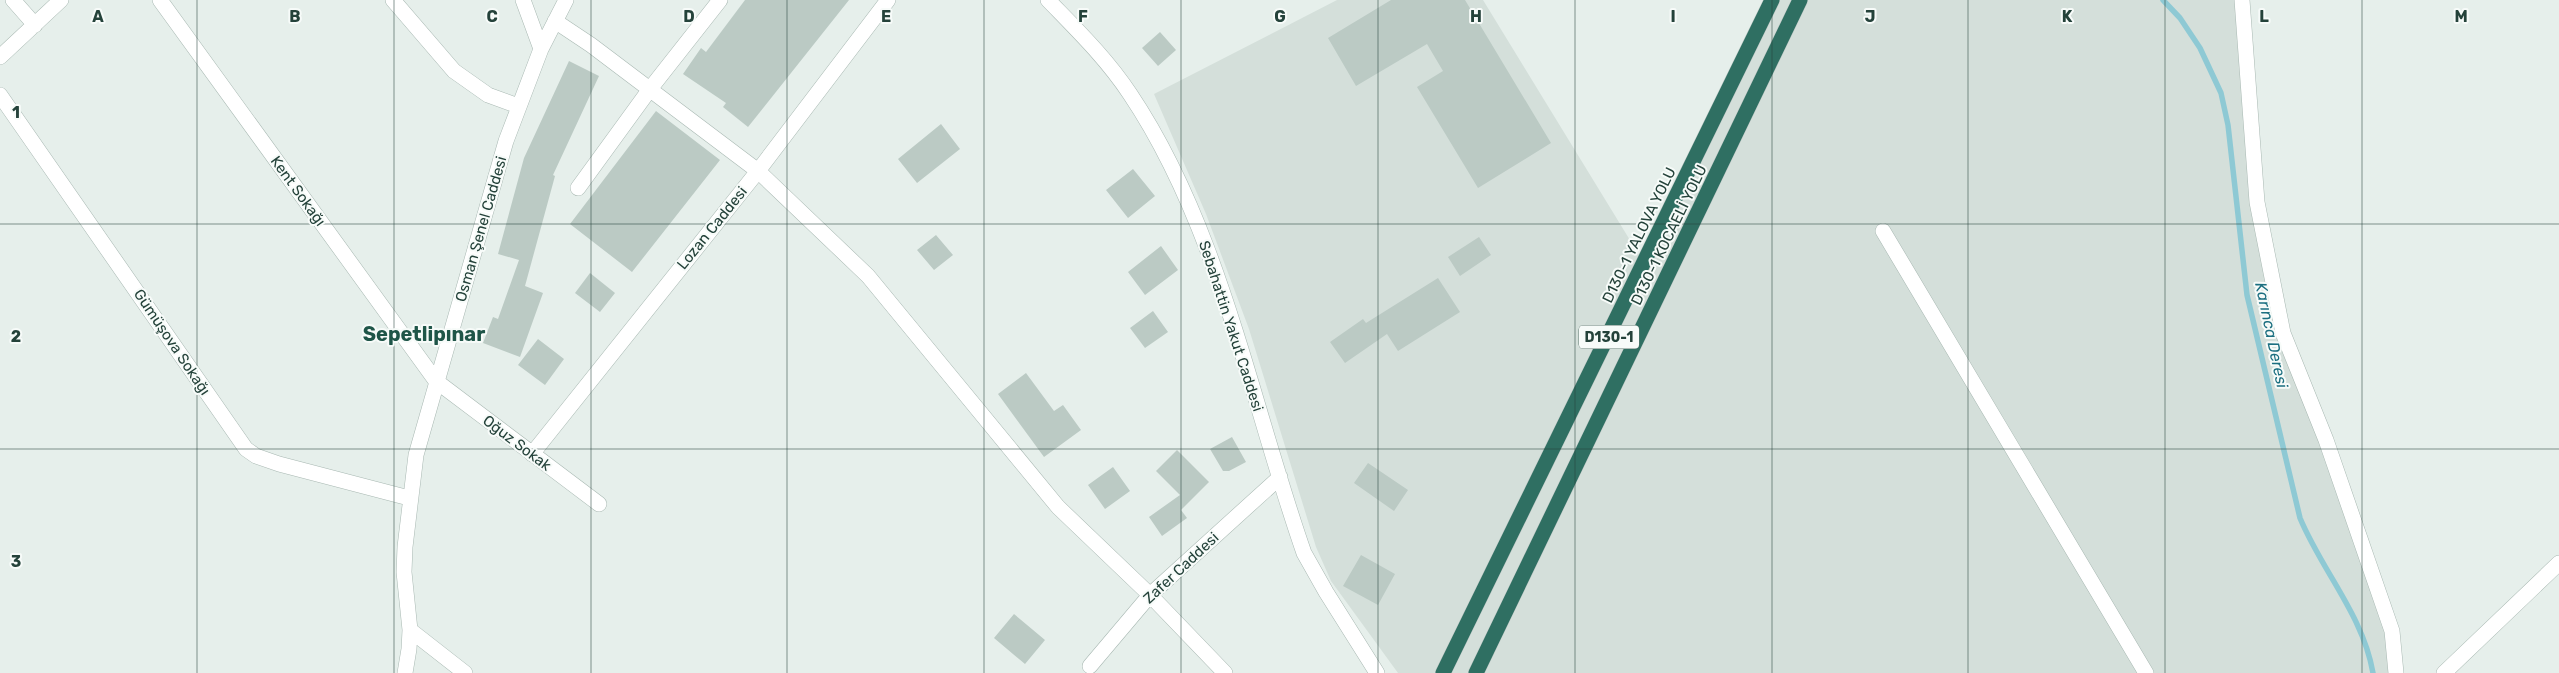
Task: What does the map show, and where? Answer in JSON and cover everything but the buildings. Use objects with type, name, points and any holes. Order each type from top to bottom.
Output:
[{"type":"highway","name":"D130-1 YALOVA YOLU","points":[[1443,673],[1772,0]]},
{"type":"highway","name":"D130-1 KOCAELİ YOLU","points":[[1476,673],[1800,0]]},
{"type":"street","points":[[13,0],[35,25]]},
{"type":"street","points":[[0,57],[61,0]]},
{"type":"street","name":"Kent Sokağı","points":[[160,0],[436,381]]},
{"type":"street","points":[[393,0],[440,56],[460,75],[488,95],[518,106]]},
{"type":"street","points":[[523,0],[541,49]]},
{"type":"street","name":"Osman Şenel Caddesi","points":[[405,673],[410,649],[410,630],[404,572],[409,498],[416,455],[436,381],[518,106],[541,49],[566,0]]},
{"type":"street","points":[[578,188],[650,89],[720,0]]},
{"type":"street","name":"Lozan Caddesi","points":[[532,454],[758,171],[888,0]]},
{"type":"street","name":"Sebahattin Yakut Caddesi","points":[[1048,0],[1101,54],[1131,95],[1190,207],[1222,294],[1302,545],[1314,574],[1377,673]]},
{"type":"street","points":[[2242,0],[2257,202],[2283,333],[2326,440],[2392,630],[2396,673]]},
{"type":"street","points":[[555,21],[650,89],[758,171],[868,276],[1058,507],[1150,596],[1225,673]]},
{"type":"street","name":"Gümüşova Sokağı","points":[[0,95],[246,449],[266,460],[409,498]]},
{"type":"street","points":[[1884,231],[2146,673]]},
{"type":"street","name":"Oğuz Sokak","points":[[436,381],[599,504]]},
{"type":"street","name":"Zafer Caddesi","points":[[1090,666],[1150,596],[1280,477]]},
{"type":"street","points":[[2444,673],[2559,563]]},
{"type":"street","points":[[410,630],[465,673]]},
{"type":"shaded area","points":[[1337,0],[1483,0],[1644,263],[1772,0],[2242,0],[2257,202],[2283,333],[2392,630],[2396,673],[1398,673],[1331,581],[1316,547],[1249,329],[1206,214],[1154,94]]},
{"type":"waterway","name":"Karınca Deresi","points":[[2163,0],[2180,18],[2200,48],[2221,93],[2228,125],[2247,295],[2300,518],[2351,612],[2368,652],[2373,673]]},
{"type":"district","name":"Sepetlipınar","points":[[424,334]]}]
